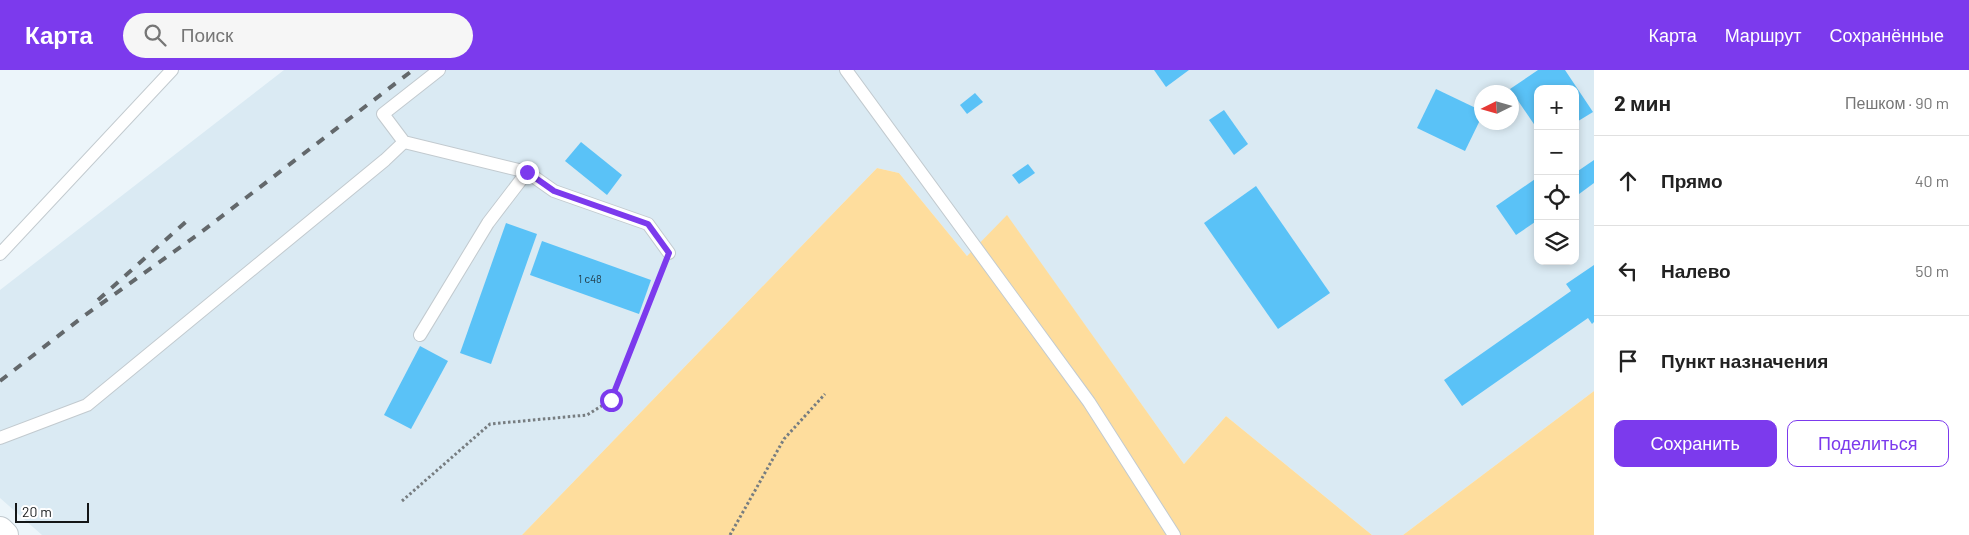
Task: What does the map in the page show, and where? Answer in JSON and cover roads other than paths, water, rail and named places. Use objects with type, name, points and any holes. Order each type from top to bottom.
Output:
[{"type":"street","points":[[0,530],[4,535]]},
{"type":"lane","points":[[0,254],[172,70]]},
{"type":"lane","points":[[439,70],[383,114],[404,142],[527,172],[554,191],[648,224],[669,253]]},
{"type":"lane","points":[[846,70],[1089,402],[1174,535]]},
{"type":"lane","points":[[0,438],[87,405],[385,160],[404,142]]},
{"type":"lane","points":[[420,335],[488,223],[527,172]]},
{"type":"railway","points":[[0,381],[84,316],[196,236],[413,70]]},
{"type":"railway","points":[[98,300],[189,219]]}]
